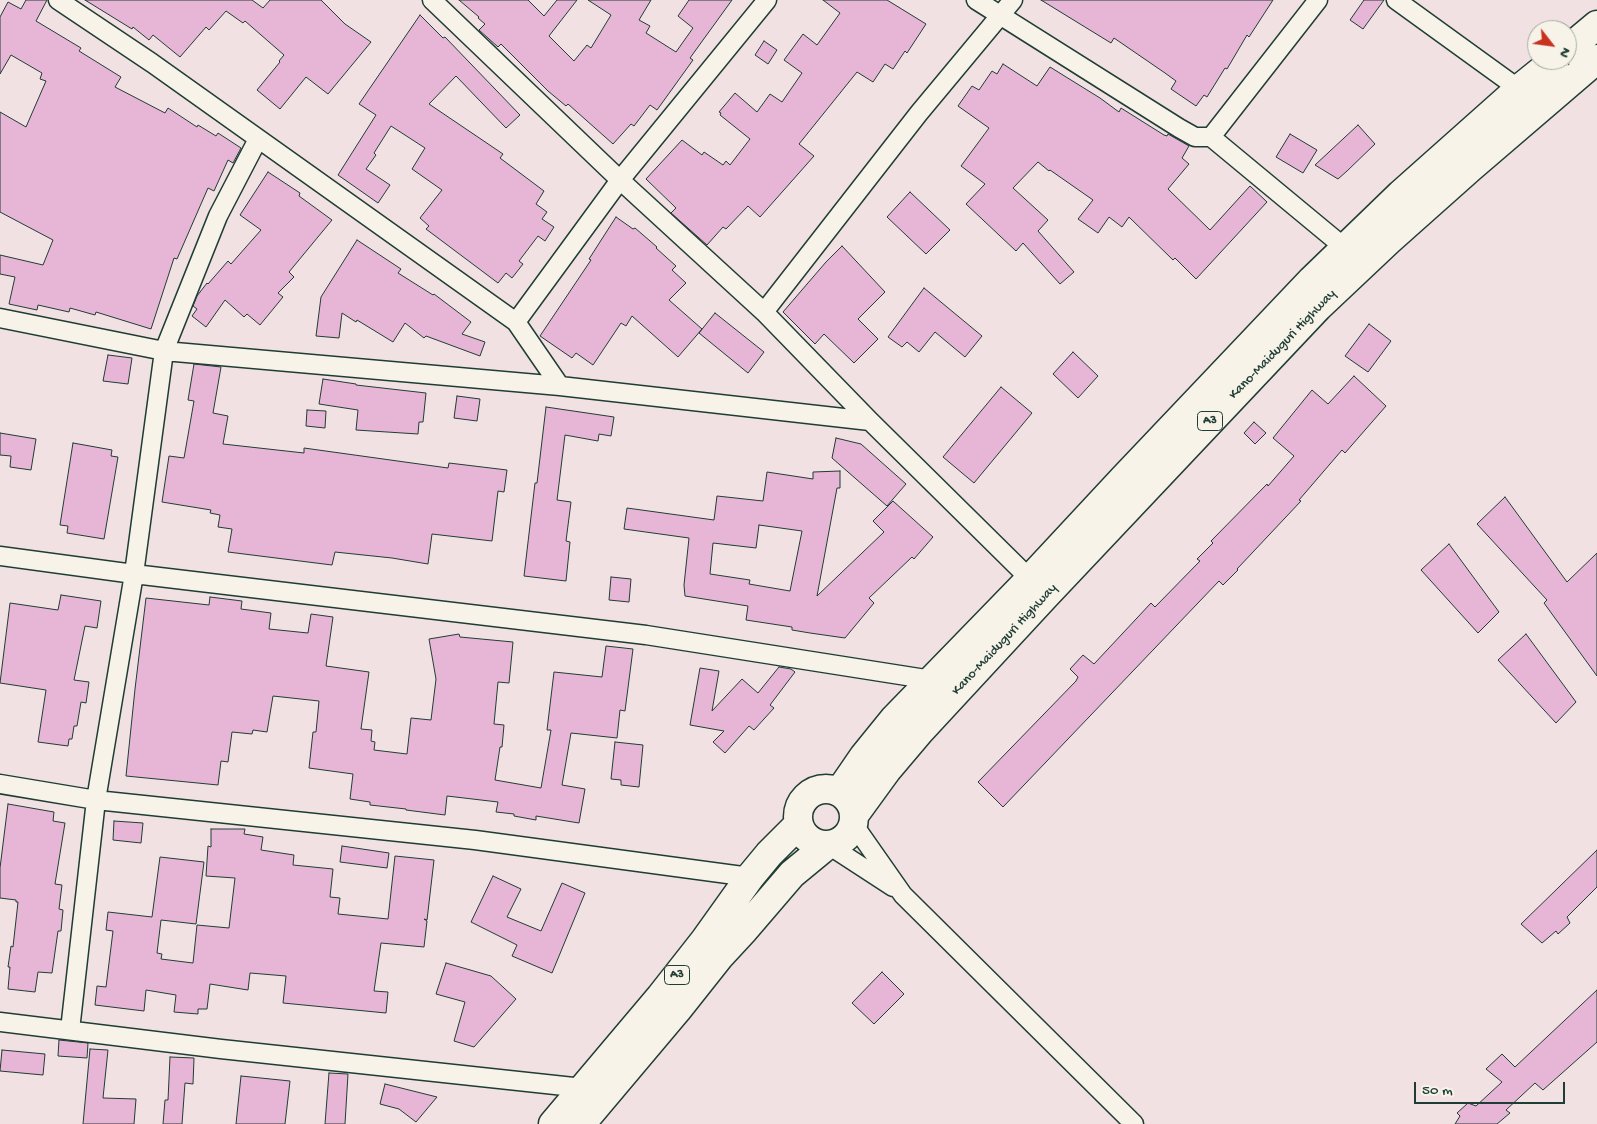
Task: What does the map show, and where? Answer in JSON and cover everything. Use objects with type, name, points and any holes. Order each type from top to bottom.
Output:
[{"type":"highway","points":[[1577,42],[1597,25]]},
{"type":"highway","name":"Kano-Maiduguri Highway","points":[[854,820],[893,763],[920,731],[1318,307],[1470,168],[1597,59]]},
{"type":"highway","name":"Kano-Maiduguri Highway","points":[[840,791],[870,748],[894,719],[1030,579],[1221,375],[1345,248],[1402,194],[1543,70]]},
{"type":"highway","points":[[828,846],[809,840],[802,833],[798,825],[799,806],[812,792],[821,788],[840,791],[852,805],[854,820]]},
{"type":"highway","name":"A3","points":[[582,1124],[719,957],[792,874],[828,846],[840,842],[848,835],[854,820]]},
{"type":"highway","name":"A3","points":[[553,1124],[699,947],[750,877],[769,854],[798,825]]},
{"type":"street","points":[[58,0],[152,64],[516,322],[560,386]]},
{"type":"street","points":[[432,0],[620,180],[764,312],[870,421],[1030,579]]},
{"type":"street","points":[[516,322],[620,180],[767,0]]},
{"type":"street","points":[[976,0],[1195,137],[1211,137],[1345,248]]},
{"type":"street","points":[[764,312],[919,113],[1013,0]]},
{"type":"street","points":[[1211,137],[1318,0]]},
{"type":"street","points":[[1396,0],[1519,89]]},
{"type":"street","points":[[70,1030],[96,800],[134,574],[164,351],[218,216],[258,139]]},
{"type":"street","points":[[0,318],[164,351],[560,386],[870,421]]},
{"type":"street","points":[[0,556],[134,574],[646,635],[932,680]]},
{"type":"street","points":[[0,784],[96,800],[475,840],[750,877]]},
{"type":"street","points":[[854,820],[903,895]]},
{"type":"street","points":[[828,846],[903,895],[1134,1124]]},
{"type":"street","points":[[0,1022],[221,1049],[583,1088]]},
{"type":"building","points":[[26,0],[47,0],[36,21],[81,48],[79,51],[121,77],[115,87],[165,113],[168,108],[197,127],[198,125],[216,136],[218,133],[241,148],[233,163],[228,160],[214,191],[208,188],[177,259],[174,258],[151,329],[96,312],[95,315],[70,308],[69,312],[38,305],[37,310],[9,304],[15,277],[0,274],[0,255],[43,265],[53,240],[0,212],[0,112],[26,127],[46,81],[40,79],[42,73],[11,55],[0,74],[0,17],[8,2],[21,9]]},
{"type":"building","points":[[85,0],[252,0],[263,8],[270,0],[321,0],[345,24],[371,42],[328,94],[306,77],[280,109],[257,90],[284,55],[245,21],[243,23],[226,11],[209,30],[206,27],[180,57],[153,35],[149,40],[133,27],[132,29]]},
{"type":"building","points":[[459,0],[528,0],[544,16],[557,0],[577,0],[549,36],[574,61],[587,45],[591,48],[611,15],[588,0],[651,0],[639,20],[650,26],[646,33],[676,52],[693,28],[678,16],[689,0],[732,0],[690,58],[693,60],[657,110],[650,105],[634,126],[631,124],[613,144],[568,104],[566,106],[548,91],[501,44],[498,47],[479,30],[485,24]]},
{"type":"building","points":[[823,0],[887,0],[926,24],[907,53],[905,51],[893,69],[885,64],[873,82],[857,72],[799,144],[814,156],[760,217],[748,206],[726,229],[723,227],[707,245],[671,213],[676,208],[646,179],[682,140],[702,155],[704,152],[723,165],[726,161],[730,165],[750,139],[720,115],[721,113],[719,112],[735,93],[757,112],[770,94],[782,102],[802,73],[784,60],[803,34],[817,45],[840,13]]},
{"type":"building","points":[[1041,0],[1273,0],[1249,37],[1247,35],[1227,69],[1225,68],[1207,97],[1204,95],[1196,106],[1171,89],[1176,81],[1114,38],[1111,43]]},
{"type":"building","points":[[1364,0],[1384,0],[1363,29],[1350,20]]},
{"type":"building","points":[[420,15],[443,38],[445,37],[520,115],[506,128],[456,76],[429,104],[503,154],[500,158],[544,191],[536,204],[547,212],[542,219],[554,227],[545,241],[538,236],[519,261],[523,264],[512,278],[506,273],[498,283],[426,229],[429,226],[420,218],[442,190],[412,169],[425,148],[391,126],[374,153],[376,155],[366,169],[390,185],[378,203],[338,175],[376,115],[359,104]]},
{"type":"building","points":[[764,41],[777,50],[768,64],[755,55]]},
{"type":"building","points":[[1003,64],[1037,86],[1050,67],[1119,112],[1121,108],[1164,135],[1167,136],[1168,134],[1189,146],[1182,158],[1189,164],[1168,189],[1210,230],[1250,186],[1267,202],[1196,279],[1175,258],[1173,260],[1129,217],[1122,227],[1109,217],[1098,233],[1078,219],[1093,200],[1038,162],[1013,188],[1048,220],[1038,231],[1074,272],[1060,284],[1023,243],[1016,251],[966,204],[985,184],[961,166],[989,128],[958,106],[972,86],[979,90],[992,71],[997,74]]},
{"type":"building","points":[[1358,125],[1375,144],[1347,171],[1338,179],[1315,165]]},
{"type":"building","points":[[1290,134],[1317,150],[1303,173],[1276,157]]},
{"type":"building","points":[[268,172],[300,193],[299,196],[332,220],[289,272],[294,277],[278,293],[283,297],[260,325],[247,314],[244,317],[225,300],[206,327],[192,316],[197,309],[193,306],[197,296],[228,261],[231,264],[261,230],[240,215]]},
{"type":"building","points":[[910,192],[950,230],[926,254],[887,217]]},
{"type":"building","points":[[616,217],[633,229],[635,228],[657,247],[676,266],[672,270],[686,283],[669,300],[702,329],[678,357],[632,316],[626,326],[621,323],[593,365],[576,353],[572,358],[540,336],[591,260],[589,259]]},
{"type":"building","points":[[357,240],[401,269],[398,273],[434,294],[471,322],[462,334],[485,342],[480,356],[426,336],[424,338],[405,323],[393,342],[342,313],[339,338],[316,336],[321,297]]},
{"type":"building","points":[[842,246],[885,292],[858,319],[878,339],[854,363],[824,334],[815,344],[783,312]]},
{"type":"building","points":[[924,288],[982,336],[965,357],[935,332],[919,352],[907,342],[902,347],[888,337]]},
{"type":"building","points":[[715,313],[764,352],[748,373],[699,333]]},
{"type":"building","points":[[1369,324],[1391,341],[1368,372],[1345,356]]},
{"type":"building","points":[[1073,352],[1098,376],[1078,398],[1053,374]]},
{"type":"building","points":[[108,355],[132,358],[128,384],[103,381]]},
{"type":"building","points":[[194,364],[221,367],[213,413],[228,416],[223,444],[304,453],[304,448],[448,468],[449,463],[507,470],[504,492],[498,491],[492,541],[432,534],[428,564],[335,552],[332,565],[228,552],[232,529],[218,527],[220,515],[210,513],[211,510],[162,502],[169,456],[184,458],[194,401],[188,400]]},
{"type":"building","points":[[1354,376],[1386,406],[1345,453],[1342,450],[1299,500],[1301,501],[1238,570],[1223,585],[1219,581],[1003,807],[978,782],[1076,681],[1078,677],[1070,669],[1083,655],[1094,664],[1151,603],[1155,607],[1200,561],[1197,559],[1213,543],[1211,541],[1267,484],[1268,486],[1294,456],[1273,438],[1312,390],[1328,404]]},
{"type":"building","points":[[323,379],[356,385],[426,393],[423,422],[419,422],[418,434],[356,430],[358,410],[319,404]]},
{"type":"building","points":[[1001,387],[1032,413],[974,483],[943,457]]},
{"type":"building","points":[[457,396],[480,399],[477,421],[454,418]]},
{"type":"building","points":[[546,407],[614,417],[611,436],[599,434],[598,441],[565,435],[557,500],[571,502],[566,541],[570,542],[566,581],[524,576]]},
{"type":"building","points":[[307,410],[326,411],[325,428],[306,426]]},
{"type":"building","points":[[1254,422],[1266,433],[1255,444],[1244,433]]},
{"type":"building","points":[[0,433],[36,439],[31,470],[10,467],[11,456],[0,455]]},
{"type":"building","points":[[836,438],[861,444],[906,484],[887,506],[832,458]]},
{"type":"building","points":[[73,443],[112,450],[111,456],[118,457],[104,539],[67,533],[68,526],[60,525]]},
{"type":"building","points":[[840,471],[840,488],[837,488],[817,596],[884,532],[873,521],[893,501],[933,537],[914,559],[912,557],[869,598],[874,603],[845,638],[792,630],[792,627],[746,620],[748,606],[685,596],[684,585],[689,538],[624,529],[627,508],[714,520],[717,496],[763,501],[767,472],[813,479],[813,472]],"holes":[[[759,525],[802,531],[790,591],[749,584],[750,580],[710,574],[713,543],[756,548]]]},
{"type":"building","points":[[1505,497],[1567,582],[1597,553],[1597,676],[1544,603],[1547,600],[1477,524]]},
{"type":"building","points":[[1449,544],[1499,612],[1478,633],[1421,570]]},
{"type":"building","points":[[611,577],[631,579],[629,602],[609,600]]},
{"type":"building","points":[[61,595],[101,601],[97,628],[85,626],[74,680],[89,682],[86,703],[81,702],[77,726],[74,726],[72,739],[69,739],[68,746],[38,742],[46,690],[0,683],[10,603],[58,610]]},
{"type":"building","points":[[210,597],[242,601],[241,609],[271,613],[269,629],[308,633],[311,614],[333,617],[326,666],[369,672],[361,729],[372,730],[371,741],[375,742],[374,750],[407,754],[411,718],[431,720],[436,679],[429,639],[459,634],[460,637],[513,642],[509,683],[498,682],[494,724],[504,725],[502,747],[500,747],[495,780],[541,788],[551,730],[547,730],[554,672],[602,677],[606,646],[633,649],[625,711],[620,710],[617,738],[571,733],[562,785],[585,789],[579,823],[536,816],[536,820],[514,816],[514,814],[496,812],[498,802],[447,796],[445,815],[370,805],[370,802],[350,799],[353,774],[309,768],[313,732],[316,732],[319,701],[273,696],[267,732],[253,730],[252,734],[232,732],[228,762],[221,761],[218,785],[126,776],[146,598],[209,605]]},
{"type":"building","points":[[1526,634],[1576,702],[1556,723],[1498,660]]},
{"type":"building","points":[[779,667],[791,669],[795,672],[770,705],[774,708],[754,730],[749,726],[725,753],[713,742],[724,731],[690,725],[700,668],[719,671],[712,711],[742,679],[758,693]]},
{"type":"building","points":[[615,742],[643,745],[639,787],[621,785],[621,780],[611,779]]},
{"type":"building","points":[[8,804],[54,812],[53,821],[65,823],[55,884],[62,885],[59,909],[63,910],[61,931],[58,931],[52,973],[38,972],[35,992],[8,989],[10,967],[8,967],[11,946],[13,947],[18,902],[16,900],[0,898],[0,868]]},
{"type":"building","points":[[114,821],[143,823],[141,843],[113,840]]},
{"type":"building","points":[[211,829],[245,829],[244,834],[263,837],[261,850],[294,855],[293,865],[333,869],[330,897],[340,898],[338,914],[388,919],[395,856],[434,860],[427,920],[424,919],[427,921],[424,947],[381,943],[374,991],[388,992],[386,1013],[283,1003],[286,976],[250,973],[248,990],[210,984],[207,1009],[198,1009],[198,1014],[174,1012],[176,995],[146,990],[144,1011],[95,1005],[97,986],[106,987],[113,931],[106,930],[108,912],[152,917],[160,857],[204,862],[196,924],[161,920],[157,953],[162,954],[161,959],[193,963],[197,925],[229,928],[235,878],[206,876],[208,846],[211,847]]},
{"type":"building","points":[[342,846],[389,853],[387,868],[340,862]]},
{"type":"building","points":[[1597,850],[1597,887],[1567,917],[1570,923],[1558,934],[1556,931],[1542,943],[1521,924]]},
{"type":"building","points":[[493,876],[521,889],[507,917],[541,931],[562,883],[585,893],[552,973],[512,956],[517,945],[471,922]]},
{"type":"building","points":[[446,963],[491,976],[516,999],[474,1047],[454,1041],[465,1002],[436,994]]},
{"type":"building","points":[[882,972],[904,994],[874,1024],[852,1003]]},
{"type":"building","points":[[1597,990],[1597,1042],[1543,1090],[1535,1083],[1506,1110],[1510,1113],[1497,1124],[1455,1124],[1460,1116],[1457,1113],[1468,1103],[1476,1106],[1502,1082],[1486,1069],[1502,1054],[1515,1067]]},
{"type":"building","points":[[59,1040],[88,1043],[87,1058],[58,1056]]},
{"type":"building","points":[[90,1049],[108,1050],[103,1098],[136,1099],[134,1124],[83,1124]]},
{"type":"building","points":[[2,1050],[45,1054],[43,1075],[0,1071]]},
{"type":"building","points":[[170,1057],[194,1058],[193,1084],[185,1083],[182,1124],[163,1124],[165,1100],[168,1100]]},
{"type":"building","points":[[329,1073],[348,1074],[345,1124],[325,1124]]},
{"type":"building","points":[[241,1076],[290,1081],[285,1124],[236,1124]]},
{"type":"building","points":[[385,1084],[437,1097],[416,1122],[399,1109],[380,1104]]}]
